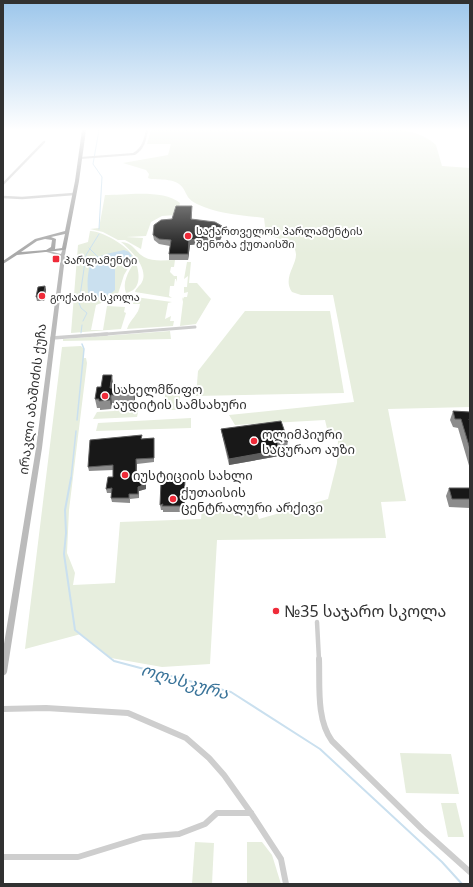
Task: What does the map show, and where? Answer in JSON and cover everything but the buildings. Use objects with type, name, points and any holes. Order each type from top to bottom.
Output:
[{"type":"main road","name":"ირაკლი აბაშიძის ქუჩა","points":[[3,672],[39,448],[64,249],[78,171]]},
{"type":"main road","points":[[3,263],[41,239],[67,232]]},
{"type":"main road","points":[[46,237],[59,237],[66,240]]},
{"type":"main road","points":[[41,239],[54,239],[53,248],[45,251]]},
{"type":"main road","points":[[32,244],[32,248],[64,256]]},
{"type":"main road","points":[[18,254],[64,249]]},
{"type":"street","points":[[3,184],[15,171]]},
{"type":"street","points":[[3,197],[22,198],[74,194]]},
{"type":"street","points":[[52,338],[195,327]]},
{"type":"street","points":[[317,622],[322,720],[326,733],[332,741],[422,829],[470,872]]},
{"type":"street","points":[[3,709],[46,708],[128,714],[186,738],[209,758],[224,775],[251,813],[281,858],[286,884]]},
{"type":"street","points":[[3,857],[78,857],[143,837],[179,834],[205,824],[217,813],[251,813]]},
{"type":"green space","points":[[147,171],[470,171],[470,407],[388,409],[406,501],[381,502],[386,538],[217,540],[210,664],[162,667],[111,658],[81,634],[25,649],[62,347],[81,346],[84,349],[83,358],[86,358],[87,363],[69,510],[67,553],[75,573],[73,585],[115,583],[120,522],[201,519],[202,509],[234,505],[256,510],[259,519],[328,499],[337,463],[338,441],[329,437],[325,420],[235,425],[229,415],[354,402],[333,295],[301,295],[292,292],[289,284],[289,276],[296,253],[293,246],[283,240],[266,235],[264,218],[230,214],[197,204],[191,201],[183,188],[177,183],[168,180],[151,179],[148,178],[149,174]]},
{"type":"green space","points":[[155,194],[173,199],[180,203],[178,211],[175,215],[162,216],[151,222],[146,236],[126,237],[143,238],[141,249],[125,240],[118,240],[103,232],[90,229],[99,228],[105,195]]},
{"type":"green space","points":[[90,231],[101,233],[115,240],[127,249],[134,258],[124,275],[117,297],[96,305],[91,330],[103,330],[107,306],[125,307],[124,312],[126,313],[121,329],[71,333],[78,245],[88,242]]},
{"type":"green space","points":[[121,242],[125,242],[141,255],[151,260],[175,260],[174,267],[171,267],[170,272],[174,276],[177,276],[177,282],[175,279],[174,286],[170,286],[169,296],[172,298],[135,292],[142,282],[143,271],[138,259]]},
{"type":"green space","points":[[187,262],[191,262],[189,283],[197,283],[211,299],[196,324],[180,326],[183,302],[182,297],[183,299],[184,297],[187,297],[188,292],[184,293],[184,287],[187,287],[188,276],[184,279]]},
{"type":"green space","points":[[134,263],[136,263],[139,277],[137,285],[134,289],[126,293],[125,281]]},
{"type":"green space","points":[[135,297],[172,302],[168,303],[165,319],[171,316],[170,321],[174,321],[173,326],[127,329],[140,304],[133,304]]},
{"type":"green space","points":[[245,311],[330,311],[344,393],[196,396],[198,371]]},
{"type":"green space","points":[[170,331],[171,339],[63,341],[63,339]]},
{"type":"green space","points":[[180,393],[180,410],[165,410],[165,394]]},
{"type":"green space","points":[[137,405],[139,407],[137,417],[93,419],[97,412],[114,411],[117,406]]},
{"type":"green space","points":[[191,418],[191,428],[96,431],[98,423]]},
{"type":"green space","points":[[400,753],[451,754],[459,794],[406,793]]},
{"type":"green space","points":[[441,803],[456,803],[464,837],[448,837]]},
{"type":"green space","points":[[195,842],[214,843],[212,884],[192,884]]},
{"type":"green space","points":[[247,842],[262,842],[272,855],[281,884],[247,884]]},
{"type":"water","points":[[124,250],[129,252],[132,256],[118,263],[115,267],[115,290],[103,297],[89,296],[88,277],[92,259]]},
{"type":"waterway","points":[[98,171],[102,177],[99,229]]},
{"type":"waterway","points":[[90,249],[99,234]]},
{"type":"waterway","points":[[83,321],[87,313],[81,308],[79,303],[86,255],[90,249]]},
{"type":"waterway","points":[[90,249],[98,257]]},
{"type":"waterway","points":[[81,333],[82,325]]},
{"type":"waterway","points":[[77,420],[84,349],[82,344]]},
{"type":"waterway","name":"ოღასკურა","points":[[71,479],[76,431]]},
{"type":"waterway","name":"ოღასკურა","points":[[71,478],[65,510],[66,533],[64,554],[75,630],[114,661],[231,692],[320,749],[442,862],[462,884]]},
{"type":"place","name":"საქართველოს პარლამენტის შენობა ქუთაისში","points":[[188,236]]},
{"type":"place","name":"პარლამენტი","points":[[56,259]]},
{"type":"place","name":"გოქაძის სკოლა","points":[[42,296]]},
{"type":"place","name":"სახელმწიფო აუდიტის სამსახური","points":[[105,396]]},
{"type":"place","name":"ოლიმპიური საცურაო აუზი","points":[[254,441]]},
{"type":"place","name":"იუსტიციის სახლი","points":[[125,475]]},
{"type":"place","name":"ქუთაისის ცენტრალური არქივი","points":[[173,499]]},
{"type":"place","name":"№35 საჯარო სკოლა","points":[[276,611]]}]
